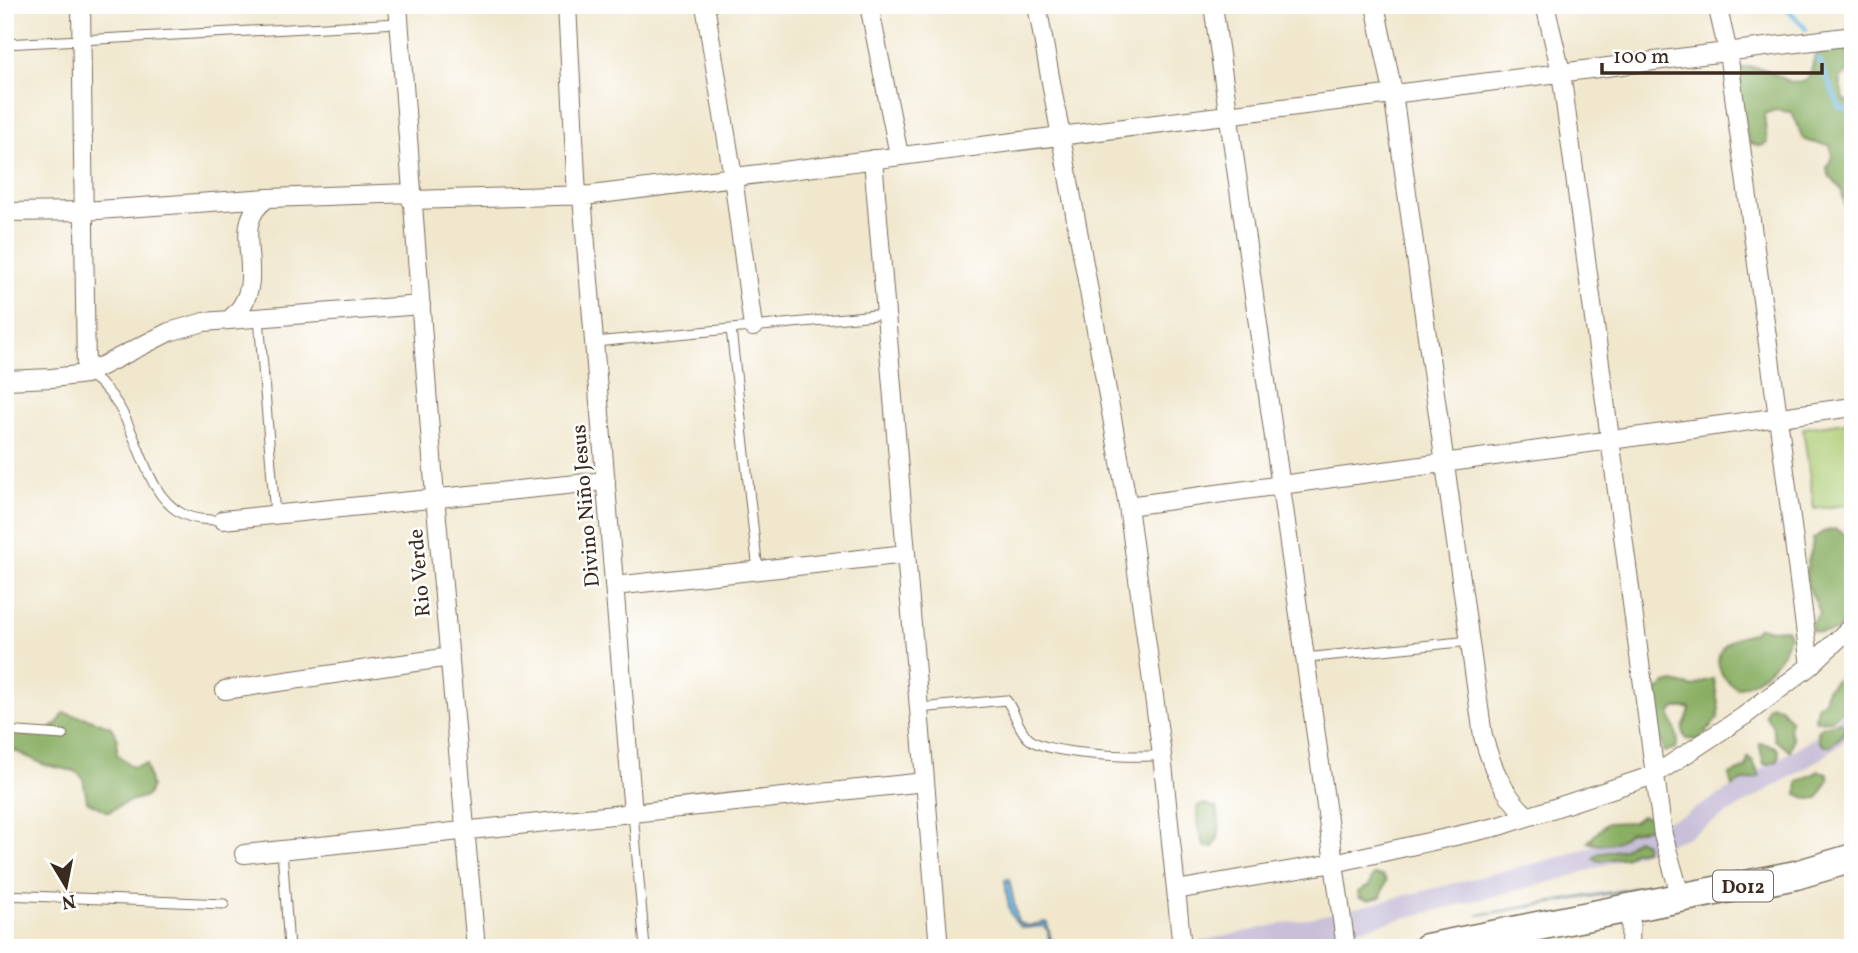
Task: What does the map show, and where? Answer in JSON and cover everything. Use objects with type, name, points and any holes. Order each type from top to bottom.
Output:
[{"type":"main road","name":"D012","points":[[1427,948],[1504,940],[1631,907],[1796,875],[1853,858]]},
{"type":"street","points":[[81,5],[86,373]]},
{"type":"street","name":"Divino Niño Jesus","points":[[566,5],[633,813]]},
{"type":"street","points":[[705,5],[733,177],[753,327]]},
{"type":"street","points":[[869,5],[899,155]]},
{"type":"street","points":[[1037,5],[1128,506],[1162,755],[1182,948]]},
{"type":"street","points":[[1213,5],[1346,948]]},
{"type":"street","points":[[1375,5],[1393,93],[1483,736],[1501,784],[1510,800],[1527,816]]},
{"type":"street","points":[[1545,5],[1561,72],[1663,835],[1681,898]]},
{"type":"street","points":[[1717,5],[1728,51],[1779,417],[1810,666]]},
{"type":"street","name":"Rio Verde","points":[[399,14],[435,497],[476,948]]},
{"type":"street","points":[[5,212],[84,211],[268,198],[580,196],[1853,36]]},
{"type":"street","points":[[873,159],[939,948]]},
{"type":"street","points":[[229,320],[242,307],[250,288],[248,221],[255,208],[268,198]]},
{"type":"street","points":[[5,380],[86,373],[169,332],[204,322],[421,305]]},
{"type":"street","points":[[1128,506],[1853,407]]},
{"type":"street","points":[[223,520],[606,481]]},
{"type":"street","points":[[614,586],[906,554]]},
{"type":"street","points":[[1176,890],[1334,863],[1500,825],[1654,775],[1744,716],[1810,666],[1853,625]]},
{"type":"street","points":[[225,690],[450,657]]},
{"type":"street","points":[[244,854],[925,782]]},
{"type":"street","points":[[1630,948],[1631,907]]},
{"type":"lane","points":[[5,44],[399,14]]},
{"type":"lane","points":[[594,342],[886,314]]},
{"type":"lane","points":[[259,318],[275,515]]},
{"type":"lane","points":[[730,329],[758,571]]},
{"type":"lane","points":[[86,373],[101,382],[118,402],[156,486],[167,501],[189,517],[223,520]]},
{"type":"lane","points":[[1305,659],[1470,640]]},
{"type":"lane","points":[[919,708],[1006,701],[1026,735],[1040,744],[1087,753],[1162,755]]},
{"type":"lane","points":[[5,731],[64,735]]},
{"type":"lane","points":[[633,813],[645,948]]},
{"type":"lane","points":[[282,850],[289,948]]},
{"type":"lane","points":[[5,895],[224,904]]},
{"type":"shaded area","points":[[1853,706],[1853,734],[1821,759],[1686,838],[1563,879],[1284,948],[1170,948],[1347,910],[1560,857],[1685,815],[1812,739]]},
{"type":"green space","points":[[1845,49],[1851,59],[1850,70],[1841,78],[1841,89],[1844,100],[1853,104],[1853,214],[1846,208],[1841,189],[1828,174],[1827,168],[1832,157],[1830,145],[1805,139],[1791,112],[1775,110],[1764,114],[1767,143],[1761,146],[1749,143],[1732,71],[1745,67],[1760,68],[1796,83],[1802,82],[1809,76],[1817,53]]},
{"type":"green space","points":[[1853,421],[1853,504],[1814,509],[1803,428]]},
{"type":"green space","points":[[1835,529],[1853,543],[1853,593],[1845,597],[1841,627],[1824,633],[1812,631],[1812,622],[1820,613],[1808,586],[1807,567],[1813,539],[1823,532]]},
{"type":"green space","points":[[1759,627],[1771,630],[1786,629],[1789,635],[1786,644],[1777,661],[1763,675],[1737,688],[1721,671],[1721,651],[1738,637],[1752,633]]},
{"type":"green space","points":[[1839,677],[1845,678],[1853,686],[1853,704],[1832,720],[1816,721],[1817,706],[1824,701],[1827,689]]},
{"type":"green space","points":[[1714,679],[1718,718],[1699,740],[1686,739],[1684,727],[1690,708],[1675,708],[1670,714],[1678,739],[1676,748],[1664,752],[1660,737],[1654,734],[1648,705],[1654,693],[1666,684],[1674,682],[1693,687]]},
{"type":"green space","points":[[1771,705],[1780,707],[1791,721],[1789,729],[1793,738],[1790,751],[1775,740],[1772,725],[1765,715]]},
{"type":"green space","points":[[64,713],[111,727],[117,738],[117,754],[132,767],[146,764],[151,787],[147,796],[108,812],[87,801],[83,778],[75,771],[45,765],[7,747],[5,732],[47,731],[59,722]]},
{"type":"green space","points":[[1840,722],[1845,725],[1844,734],[1830,746],[1819,742],[1818,730]]},
{"type":"green space","points":[[1759,743],[1777,749],[1778,761],[1764,764]]},
{"type":"green space","points":[[1748,758],[1752,760],[1760,776],[1732,787],[1729,775],[1746,768]]},
{"type":"green space","points":[[1819,771],[1827,773],[1829,779],[1818,798],[1809,799],[1797,794],[1798,782]]},
{"type":"green space","points":[[1205,804],[1217,808],[1218,813],[1219,833],[1213,847],[1205,847],[1198,827],[1198,806]]},
{"type":"green space","points":[[1641,816],[1650,818],[1653,824],[1651,827],[1628,833],[1610,844],[1588,842],[1607,823],[1633,822]]},
{"type":"green space","points":[[1636,839],[1645,843],[1645,850],[1633,852],[1625,858],[1601,861],[1593,859],[1597,854],[1624,849]]},
{"type":"green space","points":[[1373,875],[1383,876],[1386,881],[1381,897],[1369,900],[1359,898],[1358,892],[1369,886]]},
{"type":"water","points":[[1009,879],[1018,922],[1028,926],[1047,923],[1053,948],[1050,948],[1048,931],[1044,926],[1023,928],[1014,919],[1009,907],[1005,880]]},
{"type":"water","points":[[1664,883],[1664,885],[1478,915]]},
{"type":"waterway","points":[[1784,5],[1806,29]]},
{"type":"waterway","points":[[1818,58],[1840,108],[1853,111]]}]
